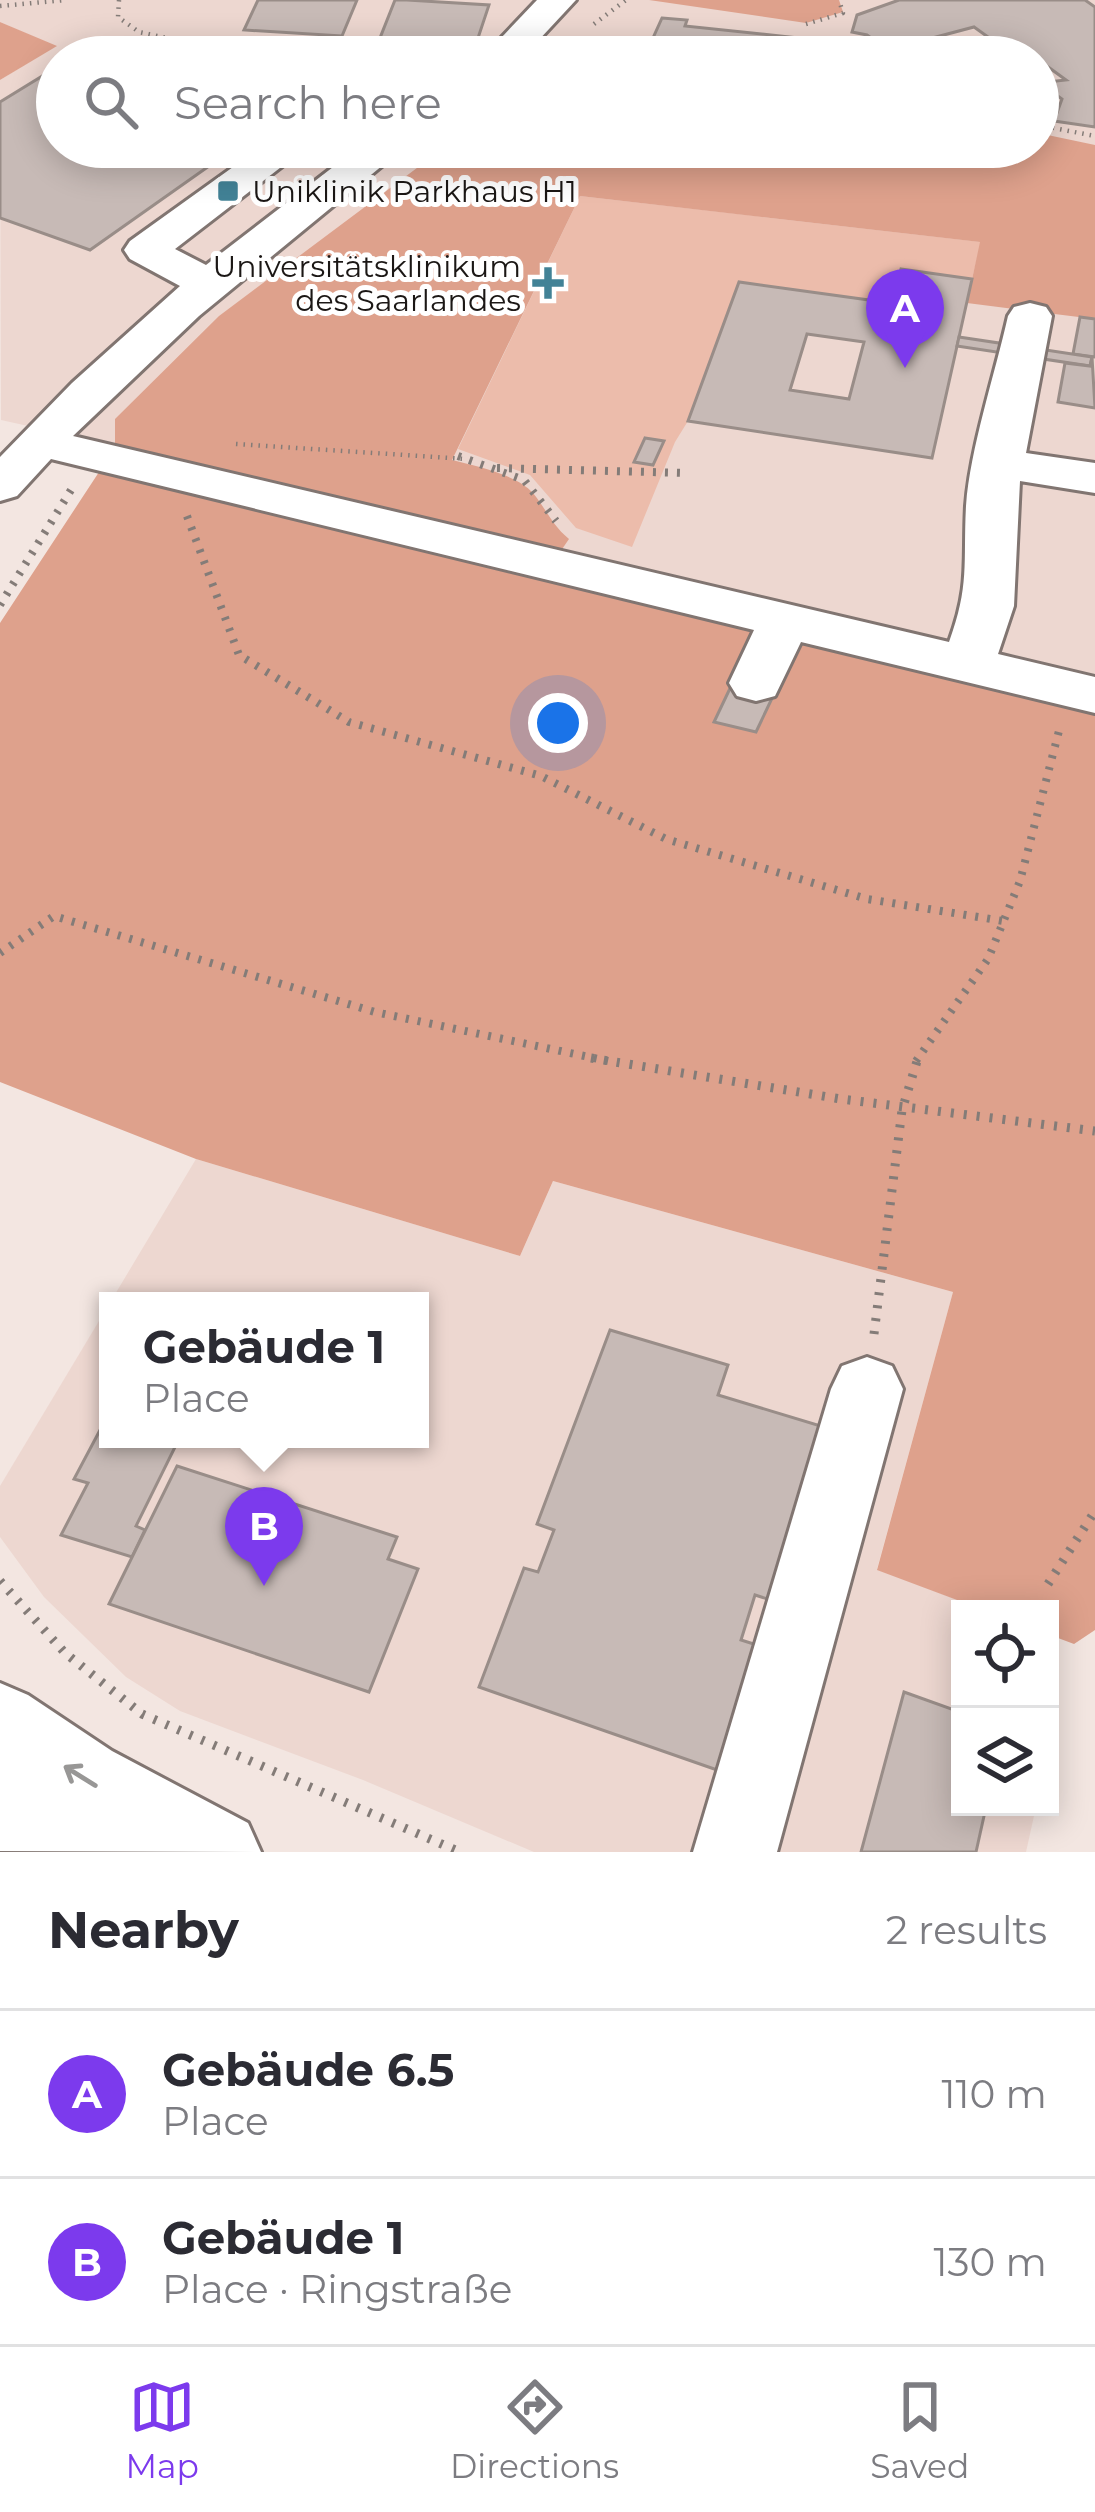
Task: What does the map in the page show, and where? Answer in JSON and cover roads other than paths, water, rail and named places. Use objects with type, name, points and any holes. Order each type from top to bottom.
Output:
[{"type":"street","points":[[523,36],[558,0]]},
{"type":"street","points":[[207,283],[145,250],[258,168]]},
{"type":"street","points":[[0,486],[128,351],[207,283],[358,168]]},
{"type":"street","points":[[967,666],[988,605],[994,558],[991,504],[1030,316]]},
{"type":"street","points":[[39,442],[1083,693]]},
{"type":"street","points":[[998,463],[1095,478]]},
{"type":"street","points":[[756,682],[785,620]]},
{"type":"street","points":[[735,1852],[867,1389]]},
{"type":"street","points":[[0,1724],[83,1780],[219,1852]]},
{"type":"street","points":[[0,1810],[55,1832],[158,1852]]},
{"type":"place","name":"Uniklinik Parkhaus H1","points":[[228,191]]},
{"type":"place","name":"Universitätsklinikum des Saarlandes","points":[[548,283]]},
{"type":"place","name":"Gebäude 6.5","points":[[905,368]]},
{"type":"place","name":"Gebäude 1","points":[[264,1586]]}]
